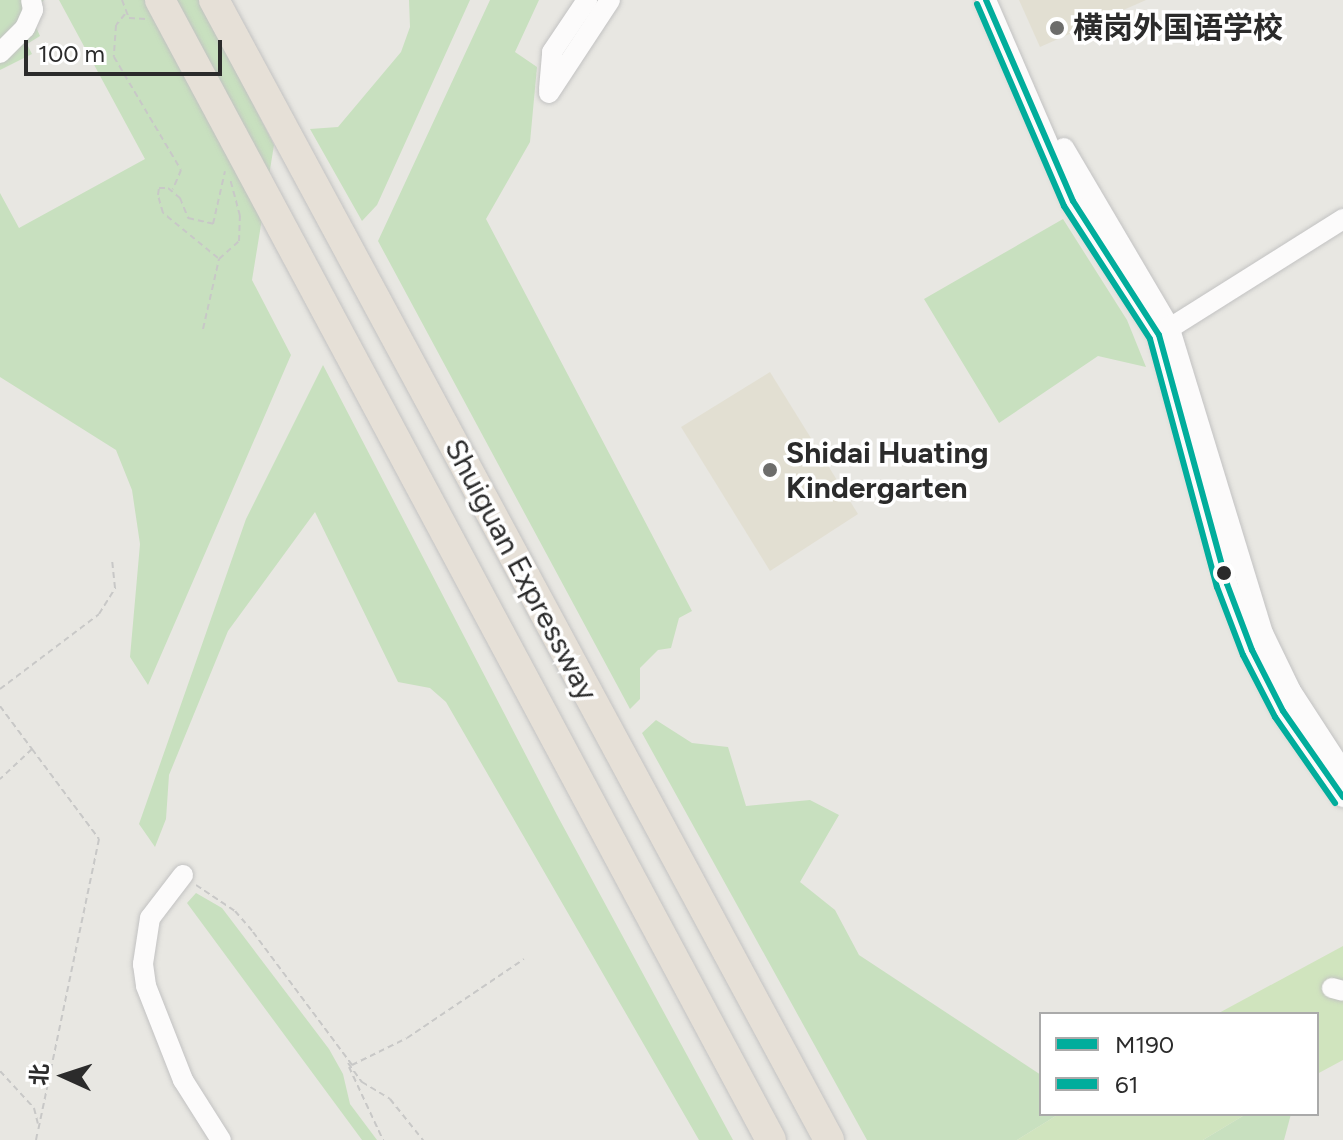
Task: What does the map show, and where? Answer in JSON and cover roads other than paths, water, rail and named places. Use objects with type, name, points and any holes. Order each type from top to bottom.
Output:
[{"type":"highway","name":"Shuiguan Expressway","points":[[214,0],[829,1140]]},
{"type":"highway","name":"Shuiguan Expressway","points":[[154,10],[354,363],[771,1140]]},
{"type":"street","points":[[0,53],[25,28],[33,10],[31,0]]},
{"type":"street","points":[[587,0],[552,52],[549,93],[610,0]]},
{"type":"street","points":[[986,0],[1073,201],[1164,330],[1211,529],[1252,650],[1283,711],[1343,797]]},
{"type":"street","points":[[1001,0],[1073,167],[1164,330],[1263,633],[1291,691],[1343,771]]},
{"type":"street","points":[[1164,330],[1343,219]]},
{"type":"street","points":[[183,875],[150,918],[143,964],[146,986],[183,1080],[221,1140]]},
{"type":"place","name":"横岗外国语学校","points":[[1057,28]]},
{"type":"place","name":"Shidai Huating Kindergarten","points":[[770,470]]}]
